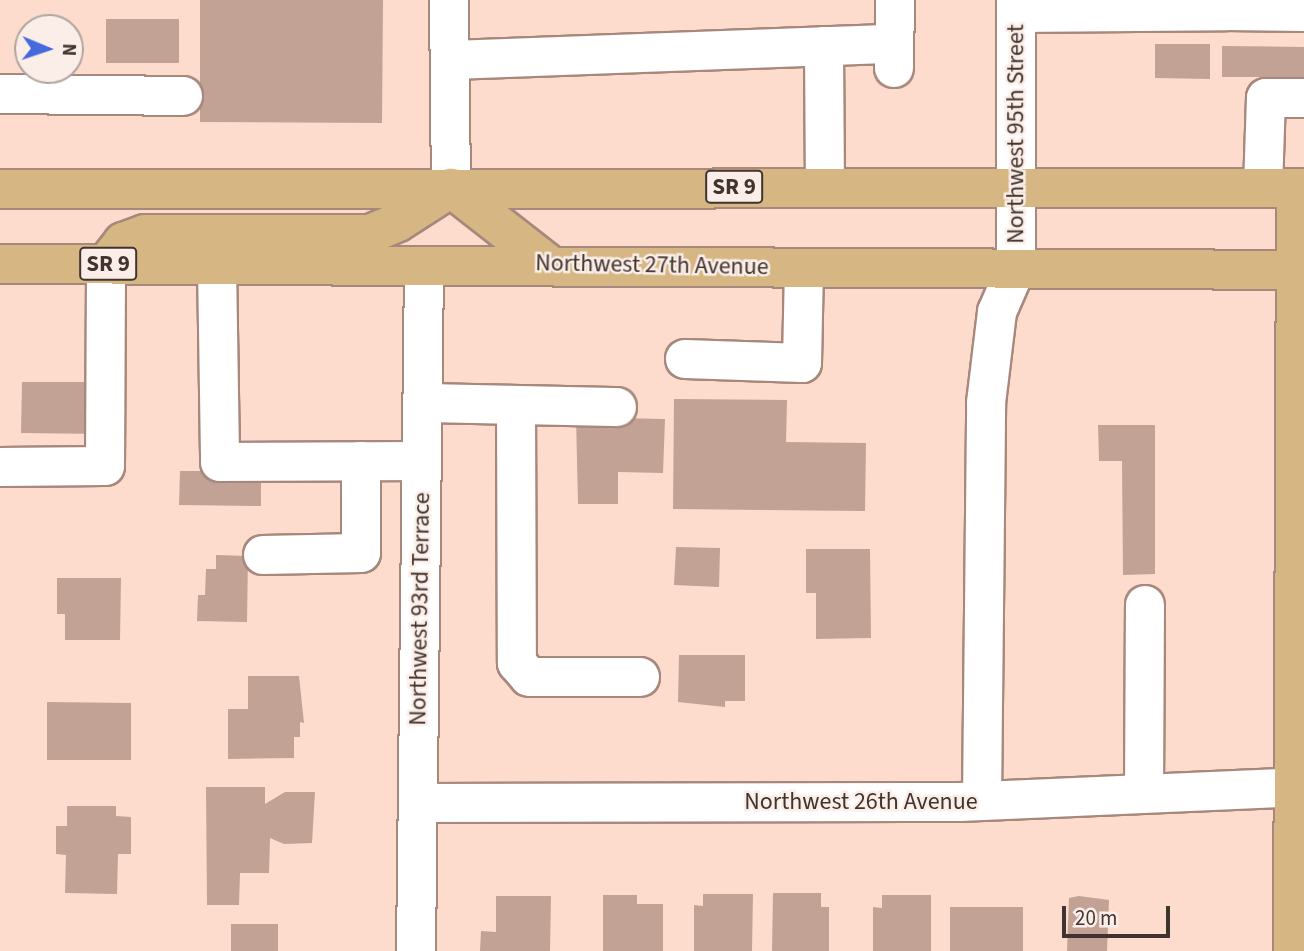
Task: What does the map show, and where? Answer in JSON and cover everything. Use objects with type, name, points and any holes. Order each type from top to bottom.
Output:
[{"type":"main road","name":"SR 9","points":[[0,190],[825,186],[1288,188]]},
{"type":"main road","points":[[106,264],[123,242],[145,234],[370,234],[398,222],[451,188],[547,263]]},
{"type":"main road","points":[[1288,188],[1301,270],[1299,786],[1293,951]]},
{"type":"main road","name":"Northwest 27th Avenue","points":[[0,264],[424,266],[547,263],[804,268],[1301,270]]},
{"type":"street","points":[[449,0],[452,60],[451,188]]},
{"type":"street","points":[[452,60],[824,46],[894,57],[895,0]]},
{"type":"street","points":[[1016,6],[1227,5],[1304,12]]},
{"type":"street","name":"Northwest 95th Street","points":[[1016,6],[1016,268]]},
{"type":"street","points":[[824,46],[825,186]]},
{"type":"street","points":[[0,94],[183,96]]},
{"type":"street","points":[[1288,188],[1266,98],[1304,98]]},
{"type":"street","points":[[0,467],[105,466],[106,264]]},
{"type":"street","points":[[217,265],[220,462],[422,461]]},
{"type":"street","name":"Northwest 93rd Terrace","points":[[416,951],[424,266]]},
{"type":"street","points":[[685,359],[803,363],[804,268]]},
{"type":"street","points":[[982,801],[989,351],[997,312],[1016,268]]},
{"type":"street","points":[[423,403],[617,407]]},
{"type":"street","points":[[516,405],[517,663],[529,677],[640,677]]},
{"type":"street","points":[[263,555],[361,553],[361,461]]},
{"type":"street","points":[[1144,793],[1145,605]]},
{"type":"street","name":"Northwest 26th Avenue","points":[[418,803],[982,801],[1299,786]]},
{"type":"building","points":[[200,0],[383,0],[382,123],[200,122]]},
{"type":"building","points":[[106,19],[179,19],[179,63],[106,63]]},
{"type":"building","points":[[1155,44],[1210,44],[1210,79],[1155,78]]},
{"type":"building","points":[[1222,46],[1304,47],[1304,77],[1222,77]]},
{"type":"building","points":[[22,382],[104,382],[104,434],[21,433]]},
{"type":"building","points":[[674,399],[787,400],[786,442],[866,443],[865,511],[673,509]]},
{"type":"building","points":[[576,417],[665,419],[663,473],[618,472],[618,504],[578,504]]},
{"type":"building","points":[[1098,425],[1155,425],[1155,574],[1123,575],[1122,461],[1099,461]]},
{"type":"building","points":[[180,471],[261,471],[261,506],[179,505]]},
{"type":"building","points":[[676,547],[720,548],[719,587],[674,585]]},
{"type":"building","points":[[806,549],[870,549],[871,638],[816,639],[816,593],[806,593]]},
{"type":"building","points":[[216,555],[248,556],[247,622],[197,621],[198,595],[205,595],[206,569],[216,569]]},
{"type":"building","points":[[57,578],[121,578],[120,640],[65,640],[65,614],[57,614]]},
{"type":"building","points":[[679,655],[745,655],[745,701],[725,701],[725,707],[678,702]]},
{"type":"building","points":[[248,676],[299,676],[304,723],[300,722],[300,737],[294,737],[294,758],[228,759],[228,709],[248,709]]},
{"type":"building","points":[[47,702],[131,703],[131,760],[47,760]]},
{"type":"building","points":[[206,787],[265,787],[265,804],[285,792],[315,792],[312,843],[284,844],[270,838],[269,873],[240,873],[239,905],[207,905]]},
{"type":"building","points":[[67,806],[116,806],[116,816],[131,817],[131,854],[118,854],[117,894],[65,893],[66,855],[56,854],[56,826],[67,826]]},
{"type":"building","points":[[773,893],[821,893],[821,907],[829,907],[829,951],[772,951]]},
{"type":"building","points":[[703,894],[753,894],[752,951],[694,951],[694,905],[703,906]]},
{"type":"building","points":[[603,895],[637,895],[637,904],[663,904],[663,951],[603,951]]},
{"type":"building","points":[[882,895],[931,895],[931,951],[873,951],[873,907],[882,908]]},
{"type":"building","points":[[496,896],[551,896],[550,951],[480,951],[481,931],[496,932]]},
{"type":"building","points":[[1079,896],[1109,900],[1107,951],[1067,951],[1069,898]]},
{"type":"building","points":[[950,907],[1023,907],[1023,951],[950,951]]},
{"type":"building","points":[[231,924],[278,924],[278,951],[231,951]]}]
